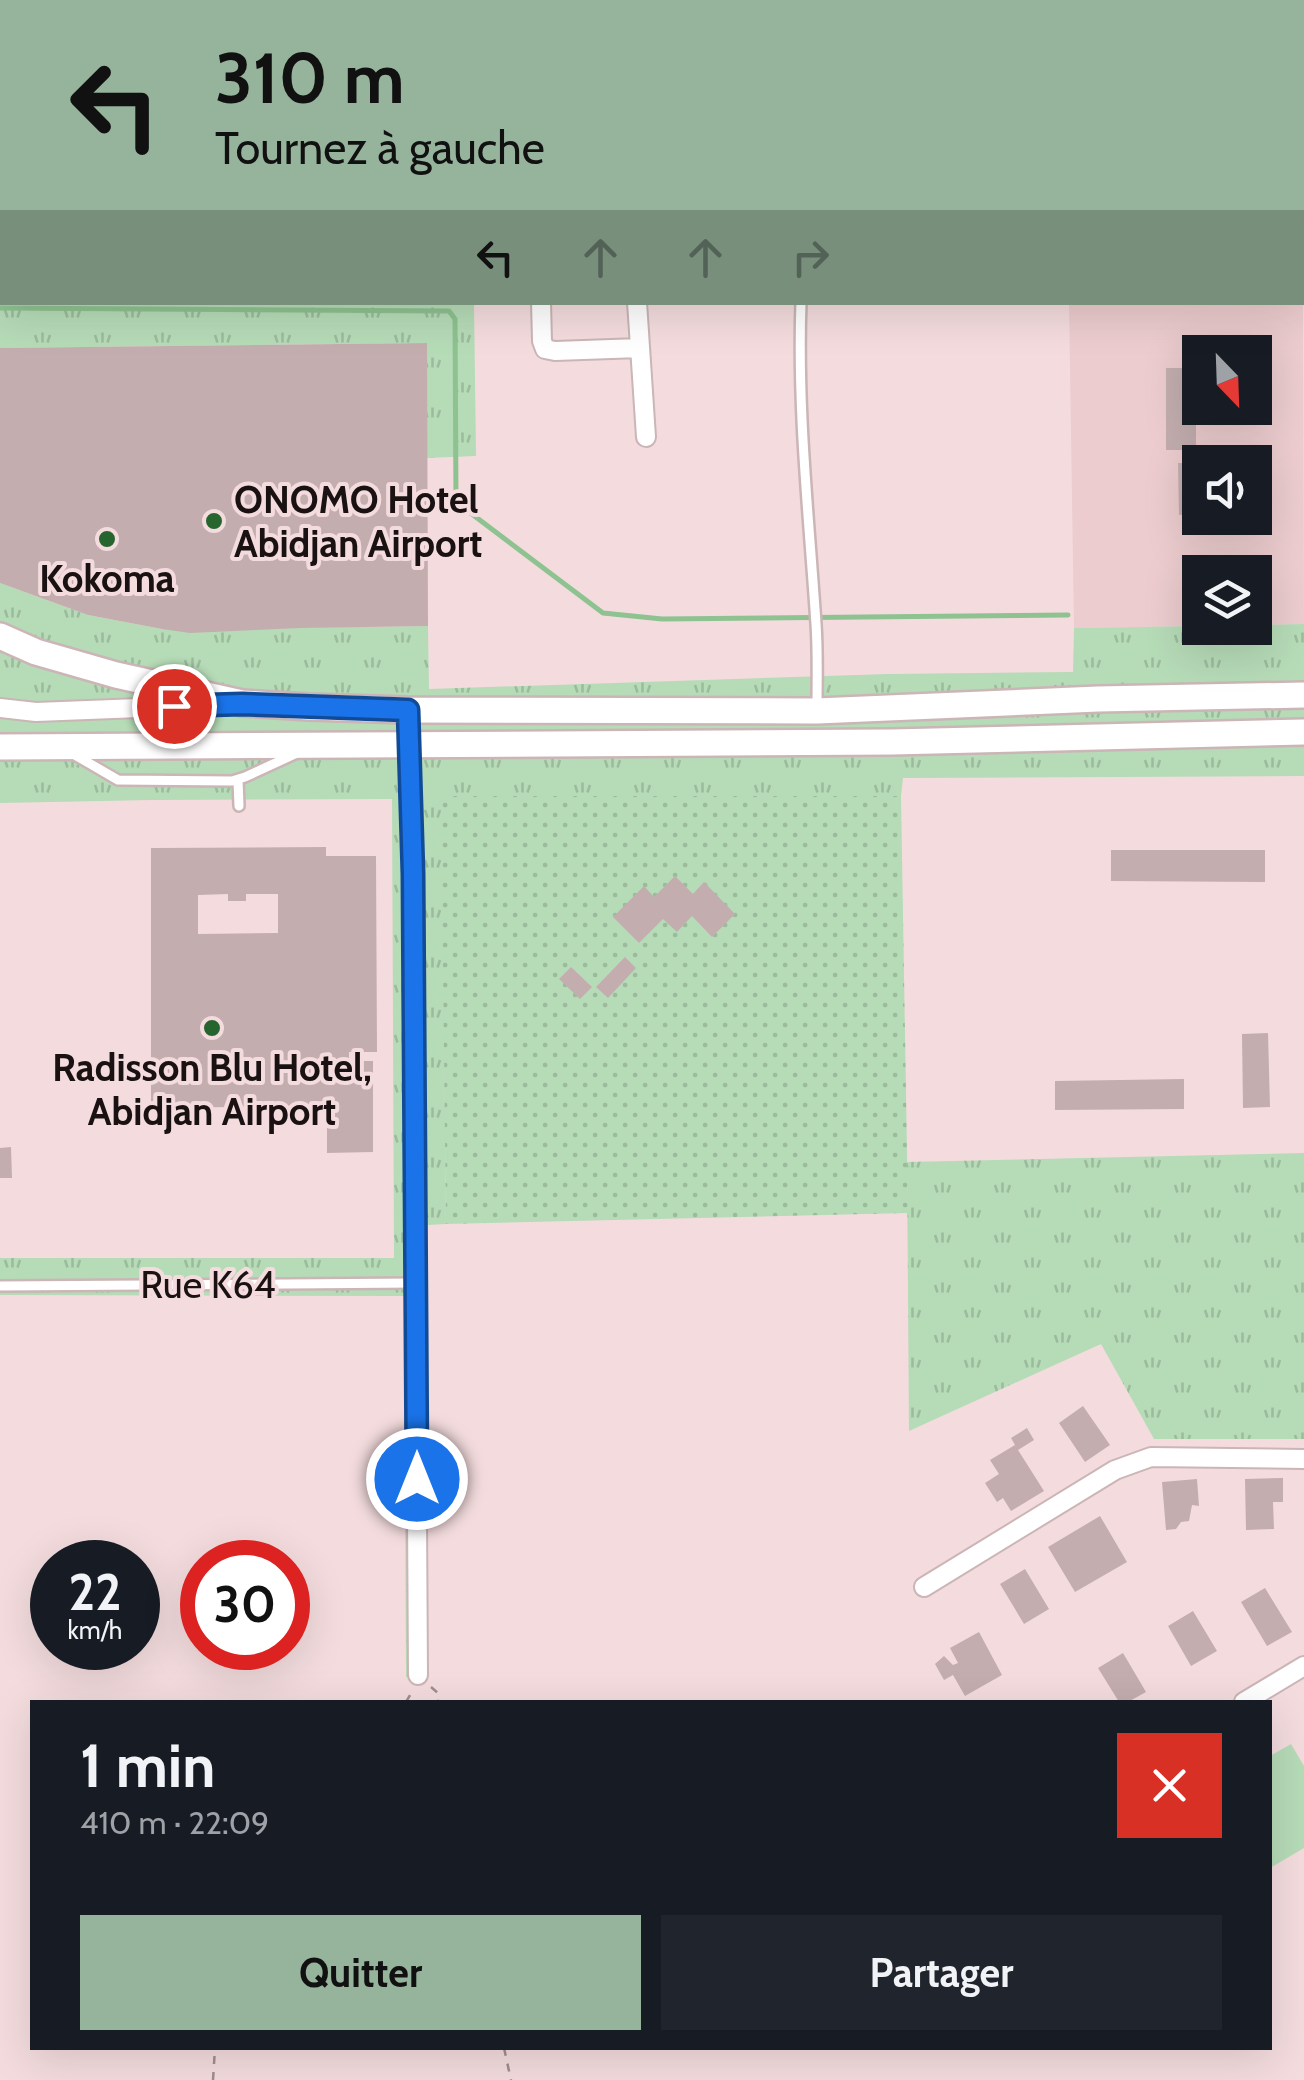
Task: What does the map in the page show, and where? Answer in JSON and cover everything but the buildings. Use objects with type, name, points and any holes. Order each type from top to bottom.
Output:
[{"type":"main road","points":[[0,636],[36,652],[103,672],[242,704],[309,707],[817,711],[1304,694]]},
{"type":"main road","points":[[309,707],[312,743]]},
{"type":"main road","points":[[0,747],[874,742],[1304,732]]},
{"type":"street","points":[[541,305],[542,341],[546,349],[555,352],[640,348]]},
{"type":"street","points":[[638,305],[646,437]]},
{"type":"street","points":[[0,708],[36,712],[242,704]]},
{"type":"street","points":[[408,710],[413,874],[418,1676]]},
{"type":"street","points":[[924,1587],[1114,1470],[1151,1457],[1304,1458]]},
{"type":"street","points":[[1247,1700],[1304,1666]]},
{"type":"lane","points":[[801,305],[799,351],[816,626],[817,711]]},
{"type":"lane","points":[[60,746],[118,780],[238,780],[312,743]]},
{"type":"lane","points":[[238,780],[239,806]]},
{"type":"lane","name":"Rue K64","points":[[0,1286],[416,1282]]},
{"type":"path","points":[[212,2080],[215,2050]]},
{"type":"path","points":[[504,2050],[512,2080]]},
{"type":"shaded area","points":[[1069,305],[1303,305],[1304,624],[1272,625],[1272,555],[1182,555],[1182,626],[1074,628]]},
{"type":"green space","points":[[0,305],[474,305],[476,456],[427,458],[426,343],[0,348]]},
{"type":"green space","points":[[0,583],[88,615],[162,629],[428,626],[429,689],[1073,672],[1074,628],[1182,626],[1182,645],[1272,645],[1272,625],[1304,624],[1304,776],[903,778],[901,796],[442,797],[446,1224],[427,1225],[428,1677],[406,1677],[404,1296],[0,1295],[0,1258],[394,1258],[392,799],[0,803]]},
{"type":"green space","points":[[441,796],[901,796],[908,1213],[446,1224]]},
{"type":"green space","points":[[1304,1153],[1304,1439],[1154,1439],[1101,1344],[909,1431],[907,1162]]},
{"type":"green space","points":[[1291,1744],[1304,1766],[1304,1848],[1272,1867],[1272,1755]]},
{"type":"waterway","points":[[0,308],[449,311],[455,319],[456,502],[603,613],[662,619],[1068,615]]},
{"type":"place","name":"ONOMO Hotel Abidjan Airport","points":[[214,521]]},
{"type":"place","name":"Kokoma","points":[[107,539]]},
{"type":"place","name":"Radisson Blu Hotel, Abidjan Airport","points":[[212,1028]]},
{"type":"route","points":[[174,706],[242,704],[408,710],[413,874],[417,1479]]}]
